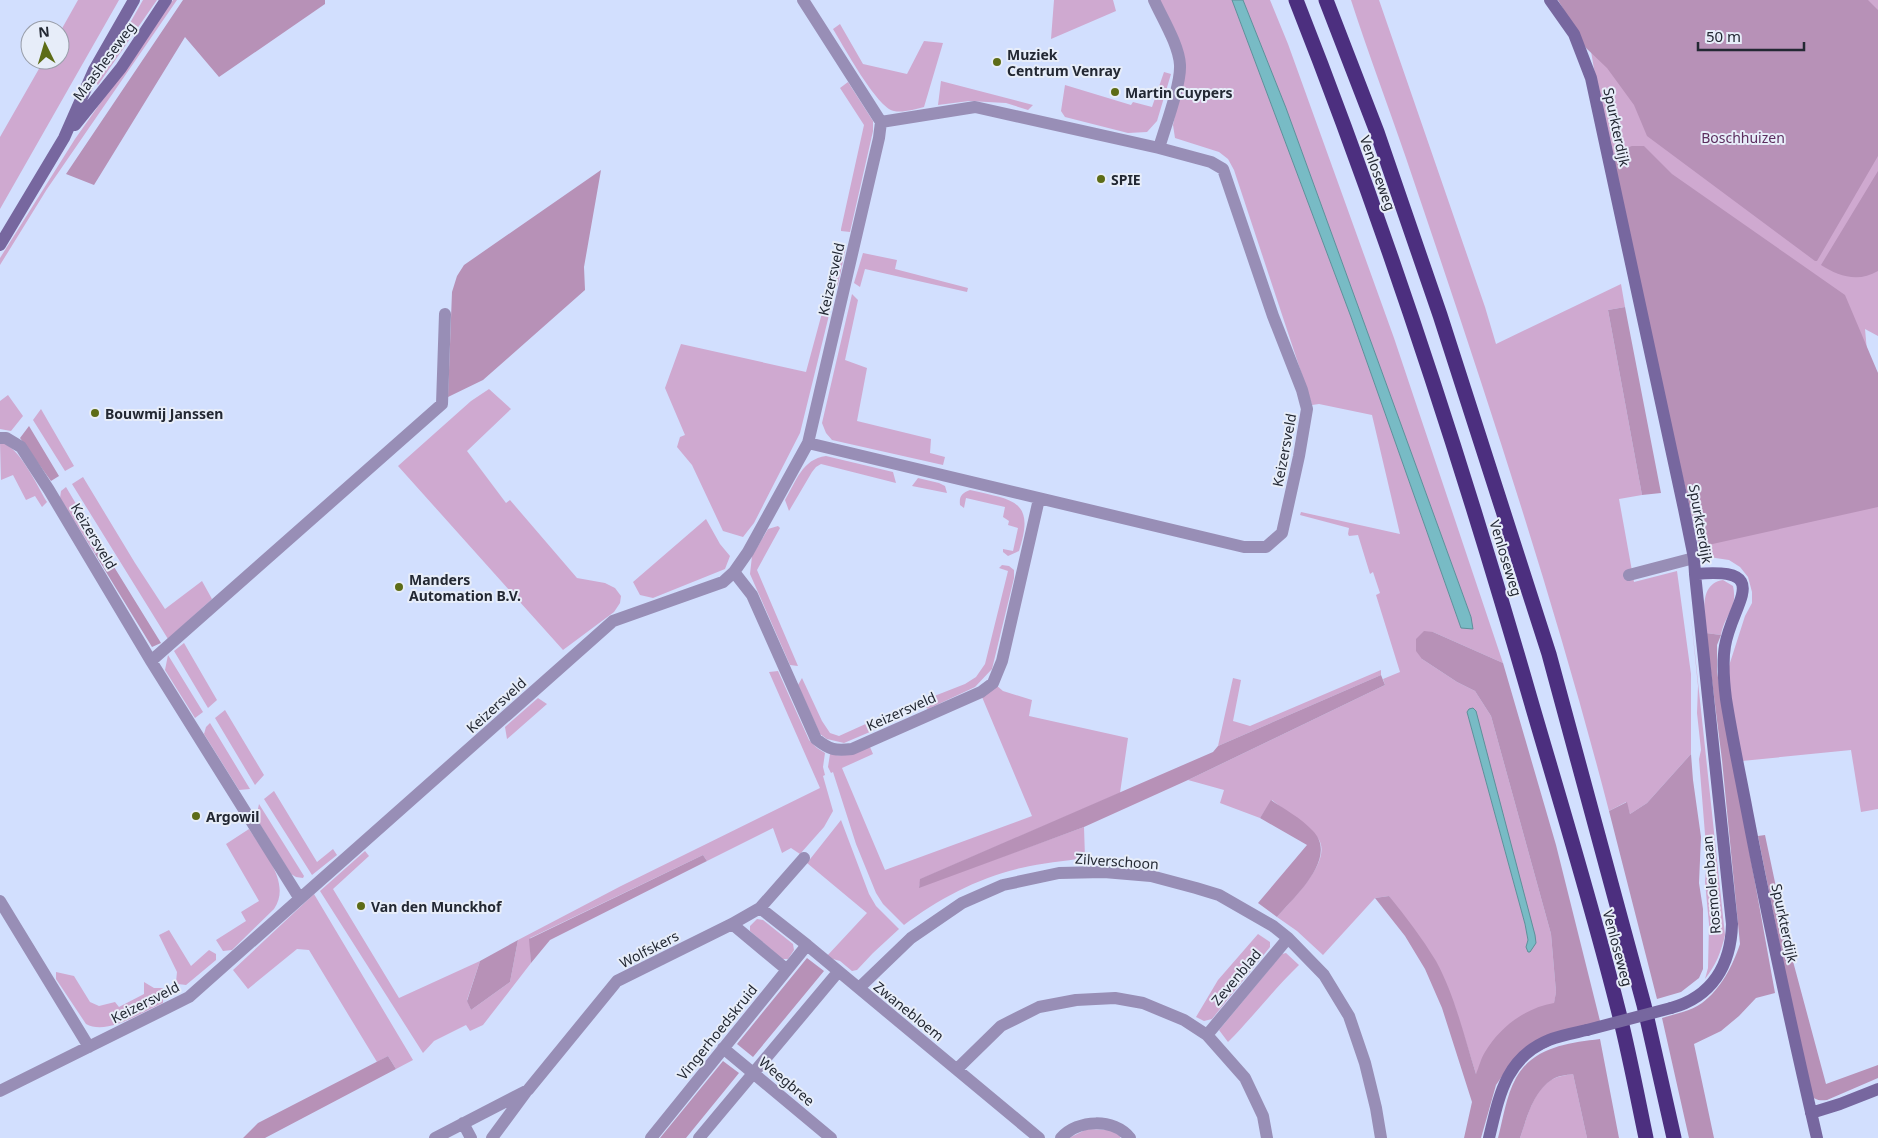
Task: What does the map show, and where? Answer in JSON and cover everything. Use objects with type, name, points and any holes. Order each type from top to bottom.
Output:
[{"type":"highway","name":"Venloseweg","points":[[1296,0],[1388,249],[1450,431],[1502,601],[1618,1010],[1646,1138]]},
{"type":"highway","name":"Venloseweg","points":[[1326,0],[1377,132],[1440,315],[1549,654],[1644,1005],[1674,1138]]},
{"type":"street","name":"Maasheseweg","points":[[0,245],[64,138],[94,70],[134,0]]},
{"type":"street","name":"Maasheseweg","points":[[64,138],[122,68],[166,0]]},
{"type":"street","points":[[803,0],[881,122]]},
{"type":"street","points":[[1154,0],[1175,46],[1180,64],[1178,80],[1159,148]]},
{"type":"street","name":"Spurkterdijk","points":[[1550,0],[1574,34],[1591,78],[1694,558],[1695,574],[1734,575],[1743,586],[1743,595],[1724,647],[1726,698],[1765,907],[1817,1138]]},
{"type":"street","name":"Keizersveld","points":[[0,1091],[189,997],[613,621],[723,582],[734,572],[748,552],[808,443],[879,138],[881,122],[975,107],[1159,148],[1211,162],[1223,169],[1273,316],[1302,390],[1307,408],[1299,456],[1282,533],[1266,547],[1244,547],[808,443]]},
{"type":"street","points":[[151,661],[442,404],[444,314]]},
{"type":"street","name":"Keizersveld","points":[[0,438],[6,438],[21,447],[151,661],[300,899]]},
{"type":"street","name":"Keizersveld","points":[[734,572],[752,595],[816,739],[828,748],[839,751],[852,749],[981,692],[993,683],[1002,661],[1039,499]]},
{"type":"street","points":[[1629,575],[1694,558]]},
{"type":"street","name":"Rosmolenbaan","points":[[1489,1138],[1503,1083],[1517,1063],[1532,1050],[1548,1040],[1688,1002],[1702,993],[1714,981],[1726,962],[1732,939],[1732,924],[1695,574]]},
{"type":"street","name":"Wolfskers","points":[[492,1138],[528,1090],[617,982],[760,908],[804,858]]},
{"type":"street","name":"Zilverschoon","points":[[859,988],[911,938],[962,903],[1002,885],[1059,873],[1104,872],[1151,876],[1196,888],[1219,895],[1273,926],[1288,938],[1324,975],[1350,1016],[1365,1063],[1381,1138]]},
{"type":"street","points":[[0,902],[90,1047]]},
{"type":"street","name":"Zwanebloem","points":[[760,908],[1039,1138]]},
{"type":"street","points":[[732,924],[786,969]]},
{"type":"street","name":"Zevenblad","points":[[1207,1035],[1288,938]]},
{"type":"street","name":"Vingerhoedskruid","points":[[651,1138],[807,945]]},
{"type":"street","points":[[699,1138],[838,972]]},
{"type":"street","points":[[957,1069],[1001,1026],[1039,1007],[1076,1000],[1115,998],[1143,1003],[1184,1020],[1207,1035],[1245,1078],[1263,1116],[1267,1138]]},
{"type":"street","name":"Weegbree","points":[[723,1048],[831,1138]]},
{"type":"street","points":[[1811,1113],[1878,1089]]},
{"type":"street","name":"Wolfskers","points":[[436,1138],[528,1090]]},
{"type":"street","points":[[463,1123],[471,1138]]},
{"type":"street","points":[[1061,1138],[1066,1133],[1082,1125],[1097,1123],[1116,1128],[1126,1133],[1130,1138]]},
{"type":"green space","points":[[78,0],[119,0],[0,209],[0,137],[38,70],[70,70],[70,20],[67,20]]},
{"type":"green space","points":[[143,0],[157,0],[98,85],[97,81]]},
{"type":"green space","points":[[173,0],[177,0],[47,189],[0,265],[0,258],[75,139]]},
{"type":"green space","points":[[183,0],[325,0],[325,4],[219,77],[185,37],[94,185],[66,174]]},
{"type":"green space","points":[[1054,0],[1113,0],[1116,11],[1051,39]]},
{"type":"green space","points":[[1158,0],[1232,0],[1351,317],[1461,628],[1471,617],[1286,108],[1243,0],[1270,0],[1288,44],[1394,338],[1503,663],[1433,632],[1422,659],[1457,682],[1475,691],[1491,716],[1551,934],[1556,992],[1554,1004],[1476,1074],[1454,1004],[1389,896],[1375,898],[1323,955],[1297,931],[1277,917],[1316,868],[1321,857],[1321,846],[1317,837],[1272,800],[1260,818],[1220,803],[1224,790],[1188,780],[1385,685],[1383,679],[1400,672],[1376,595],[1380,593],[1373,572],[1370,574],[1358,535],[1349,536],[1349,528],[1300,515],[1301,512],[1400,534],[1372,415],[1319,404],[1312,405],[1234,170],[1228,159],[1219,152],[1175,138],[1173,125],[1184,73]],"holes":[[[1467,712],[1536,943],[1526,947],[1528,940],[1525,924]]]},
{"type":"green space","points":[[1351,0],[1379,0],[1496,344],[1621,284],[1625,307],[1608,310],[1642,495],[1619,499],[1634,582],[1677,571],[1691,674],[1691,754],[1647,803],[1630,814],[1626,802],[1609,811],[1564,646],[1514,483]]},
{"type":"green space","name":"Boschhuizen","points":[[1558,0],[1878,0],[1878,336],[1865,329],[1867,351],[1878,374],[1878,809],[1861,812],[1851,750],[1742,761],[1729,687],[1728,669],[1745,616],[1752,603],[1752,592],[1748,577],[1740,567],[1729,560],[1702,556],[1699,547],[1703,546],[1597,87],[1590,45]]},
{"type":"green space","points":[[1558,0],[1868,0],[1878,10],[1878,156],[1817,261],[1647,136],[1634,105],[1607,68],[1586,48]]},
{"type":"green space","points":[[840,24],[863,64],[907,74],[924,41],[943,43],[924,107],[894,111],[887,107],[861,75],[833,29]]},
{"type":"green space","points":[[1164,72],[1171,74],[1157,121],[1147,132],[1128,133],[1065,117],[1061,111],[1065,85],[1131,105],[1133,102],[1152,107]]},
{"type":"green space","points":[[941,81],[1033,105],[1028,110],[1006,103],[969,101],[938,105]]},
{"type":"green space","points":[[848,82],[873,121],[873,131],[850,232],[841,231],[841,229],[864,125],[840,88]]},
{"type":"green space","points":[[1632,146],[1644,146],[1672,174],[1845,295],[1878,373],[1878,507],[1699,547],[1644,311],[1613,160],[1623,149]]},
{"type":"green space","points":[[601,170],[584,267],[585,290],[483,380],[448,397],[452,292],[457,276],[464,265]]},
{"type":"green space","points":[[1878,171],[1878,271],[1863,277],[1841,275],[1821,265]]},
{"type":"green space","points":[[839,243],[846,247],[838,285],[835,288],[828,287]]},
{"type":"green space","points":[[863,253],[897,260],[895,269],[968,288],[967,292],[865,269],[860,287],[854,283]]},
{"type":"green space","points":[[852,294],[858,300],[845,360],[867,368],[857,421],[931,439],[930,453],[945,457],[943,465],[832,440],[826,433],[822,423]]},
{"type":"green space","points":[[823,301],[831,302],[831,307],[800,433],[754,523],[743,537],[723,531],[692,465],[677,447],[680,437],[685,435],[665,388],[681,344],[806,372],[822,313],[819,307]]},
{"type":"green space","points":[[1625,307],[1661,493],[1642,495],[1608,310]]},
{"type":"green space","points":[[489,389],[511,409],[467,451],[506,503],[510,500],[577,578],[605,583],[615,588],[621,596],[620,603],[614,612],[563,650],[398,466],[471,401]]},
{"type":"green space","points":[[8,395],[23,416],[11,431],[0,429],[0,401]]},
{"type":"green space","points":[[41,409],[74,466],[65,471],[33,420]]},
{"type":"green space","points":[[29,426],[59,476],[51,481],[20,438]]},
{"type":"green space","points":[[0,442],[14,450],[27,467],[47,502],[42,507],[35,496],[26,500],[13,475],[1,480]]},
{"type":"green space","points":[[826,456],[893,472],[896,483],[821,464],[812,472],[789,511],[785,500],[805,466],[818,458]]},
{"type":"green space","points":[[83,477],[165,609],[202,581],[212,599],[168,639],[72,484]]},
{"type":"green space","points":[[918,478],[945,486],[947,493],[912,486]]},
{"type":"green space","points":[[66,487],[103,549],[95,554],[60,498],[61,491]]},
{"type":"green space","points":[[970,490],[1008,500],[1017,505],[1022,511],[1024,521],[1019,551],[1008,556],[1003,552],[1003,549],[1013,551],[1018,528],[1008,525],[1009,521],[1003,517],[1005,507],[966,498],[964,508],[960,505],[962,495]]},
{"type":"green space","points":[[706,519],[720,544],[730,556],[725,569],[653,598],[640,595],[633,582]]},
{"type":"green space","points":[[778,526],[780,528],[757,570],[798,666],[790,665],[750,574],[752,556],[768,529]]},
{"type":"green space","points":[[103,549],[161,643],[152,647],[95,554]]},
{"type":"green space","points":[[1002,565],[1009,566],[1014,570],[1014,578],[992,669],[975,687],[928,709],[919,702],[965,684],[976,677],[985,664],[1008,571],[999,568]]},
{"type":"green space","points":[[1723,580],[1733,586],[1734,601],[1721,635],[1706,633],[1704,609],[1706,594],[1710,587]]},
{"type":"green space","points":[[1690,607],[1725,935],[1718,958],[1705,979],[1708,968],[1709,924],[1705,882],[1707,859],[1699,759],[1701,750],[1697,713],[1698,686]]},
{"type":"green space","points":[[1424,631],[1433,632],[1503,663],[1556,845],[1600,1021],[1509,1066],[1496,1085],[1481,1138],[1464,1138],[1472,1102],[1442,1008],[1425,969],[1405,936],[1375,898],[1389,896],[1414,928],[1436,961],[1454,1002],[1476,1074],[1485,1052],[1498,1034],[1523,1014],[1554,1003],[1556,992],[1551,934],[1491,716],[1475,691],[1457,682],[1422,659],[1416,651],[1416,639]]},
{"type":"green space","points":[[1706,633],[1721,635],[1717,645],[1717,672],[1775,993],[1756,998],[1721,1031],[1694,1044],[1714,1138],[1689,1138],[1662,1018],[1693,1008],[1709,997],[1726,976],[1740,944],[1722,760]]},
{"type":"green space","points":[[184,643],[217,700],[208,708],[174,651]]},
{"type":"green space","points":[[168,655],[203,712],[195,718],[165,670]]},
{"type":"green space","points":[[1381,670],[1381,675],[1218,746],[1233,678],[1241,680],[1233,721],[1250,726]]},
{"type":"green space","points":[[778,671],[809,740],[825,753],[823,767],[825,775],[823,776],[833,811],[824,827],[800,854],[791,848],[782,853],[773,828],[707,861],[703,855],[530,938],[531,963],[483,1025],[470,1031],[466,1025],[434,1041],[423,1053],[320,891],[365,851],[369,856],[333,889],[399,998],[480,961],[467,1000],[471,1010],[510,982],[518,940],[621,886],[820,788],[769,672]]},
{"type":"green space","points":[[1381,675],[1385,685],[1188,780],[1084,827],[919,888],[920,879],[1213,752],[1218,746]]},
{"type":"green space","points":[[802,678],[822,721],[830,733],[839,736],[901,708],[898,720],[844,743],[827,739],[820,734],[798,685]]},
{"type":"green space","points":[[996,685],[1003,691],[1032,700],[1029,716],[1128,738],[1120,793],[921,879],[919,887],[1084,827],[1085,858],[1029,866],[989,877],[945,898],[904,925],[883,904],[876,893],[856,844],[833,772],[831,773],[828,767],[830,754],[846,755],[870,747],[873,754],[842,768],[885,870],[1032,816],[982,697]]},
{"type":"green space","points":[[538,698],[547,704],[507,739],[505,727]]},
{"type":"green space","points":[[225,710],[264,775],[255,785],[215,718]]},
{"type":"green space","points":[[210,723],[250,789],[239,790],[204,734],[206,727]]},
{"type":"green space","points":[[1691,754],[1701,837],[1699,883],[1703,909],[1703,969],[1699,978],[1681,992],[1657,999],[1609,811],[1627,802],[1630,814],[1647,803]]},
{"type":"green space","points":[[274,791],[317,862],[333,849],[337,855],[312,875],[264,799]]},
{"type":"green space","points":[[1271,800],[1312,830],[1319,841],[1321,852],[1318,864],[1303,888],[1277,917],[1258,903],[1307,845],[1260,818]]},
{"type":"green space","points":[[259,804],[304,876],[303,878],[291,874],[256,818]]},
{"type":"green space","points":[[841,820],[869,894],[876,906],[899,929],[857,970],[852,971],[840,961],[826,957],[867,913],[807,863]]},
{"type":"green space","points":[[249,829],[274,867],[280,889],[279,899],[274,909],[232,950],[223,951],[216,940],[246,921],[241,912],[259,901],[226,844]]},
{"type":"green space","points":[[1765,835],[1787,939],[1826,1084],[1878,1065],[1878,1078],[1827,1100],[1812,1097],[1809,1092],[1758,836]]},
{"type":"green space","points":[[703,855],[707,861],[550,940],[531,963],[529,939]]},
{"type":"green space","points":[[314,894],[413,1060],[396,1069],[388,1056],[377,1062],[309,950],[297,949],[248,989],[233,970]]},
{"type":"green space","points":[[757,919],[763,920],[793,944],[794,950],[788,959],[782,959],[750,931],[750,926]]},
{"type":"green space","points":[[169,930],[191,966],[209,950],[216,954],[216,960],[186,985],[176,982],[177,972],[159,935]]},
{"type":"green space","points":[[1258,934],[1270,942],[1270,947],[1212,1019],[1204,1021],[1196,1017],[1218,980]]},
{"type":"green space","points":[[518,940],[510,982],[471,1010],[467,1001],[480,961]]},
{"type":"green space","points":[[1286,953],[1299,965],[1228,1042],[1219,1030],[1282,954]]},
{"type":"green space","points":[[807,958],[824,971],[753,1057],[737,1044]]},
{"type":"green space","points":[[56,972],[74,976],[90,1002],[99,1006],[115,1002],[119,1007],[144,994],[144,982],[154,988],[163,988],[163,1003],[114,1025],[94,1027],[86,1024],[56,979]]},
{"type":"green space","points":[[1600,1039],[1619,1138],[1587,1138],[1573,1074],[1555,1078],[1540,1090],[1528,1114],[1520,1138],[1498,1138],[1505,1108],[1516,1078],[1532,1059],[1552,1048]]},
{"type":"green space","points":[[388,1056],[396,1069],[265,1138],[243,1138],[258,1123]]},
{"type":"green space","points":[[723,1061],[739,1073],[686,1138],[660,1138]]},
{"type":"green space","points":[[1573,1074],[1587,1138],[1520,1138],[1528,1113],[1540,1090],[1553,1079]]},
{"type":"green space","points":[[1087,1129],[1110,1130],[1121,1136],[1120,1138],[1069,1138]]},
{"type":"shaded area","points":[[1232,0],[1243,0],[1286,108],[1471,617],[1473,629],[1461,628],[1351,317]]},
{"type":"shaded area","points":[[1473,708],[1476,711],[1535,935],[1536,943],[1530,952],[1528,952],[1526,947],[1528,940],[1525,924],[1467,712]]},
{"type":"place","name":"Muziek Centrum Venray","points":[[997,62]]},
{"type":"place","name":"Martin Cuypers","points":[[1115,92]]},
{"type":"place","name":"SPIE","points":[[1101,179]]},
{"type":"place","name":"Bouwmij Janssen","points":[[95,413]]},
{"type":"place","name":"Manders Automation B.V.","points":[[399,587]]},
{"type":"place","name":"Argowil","points":[[196,816]]},
{"type":"place","name":"Van den Munckhof","points":[[361,906]]}]
